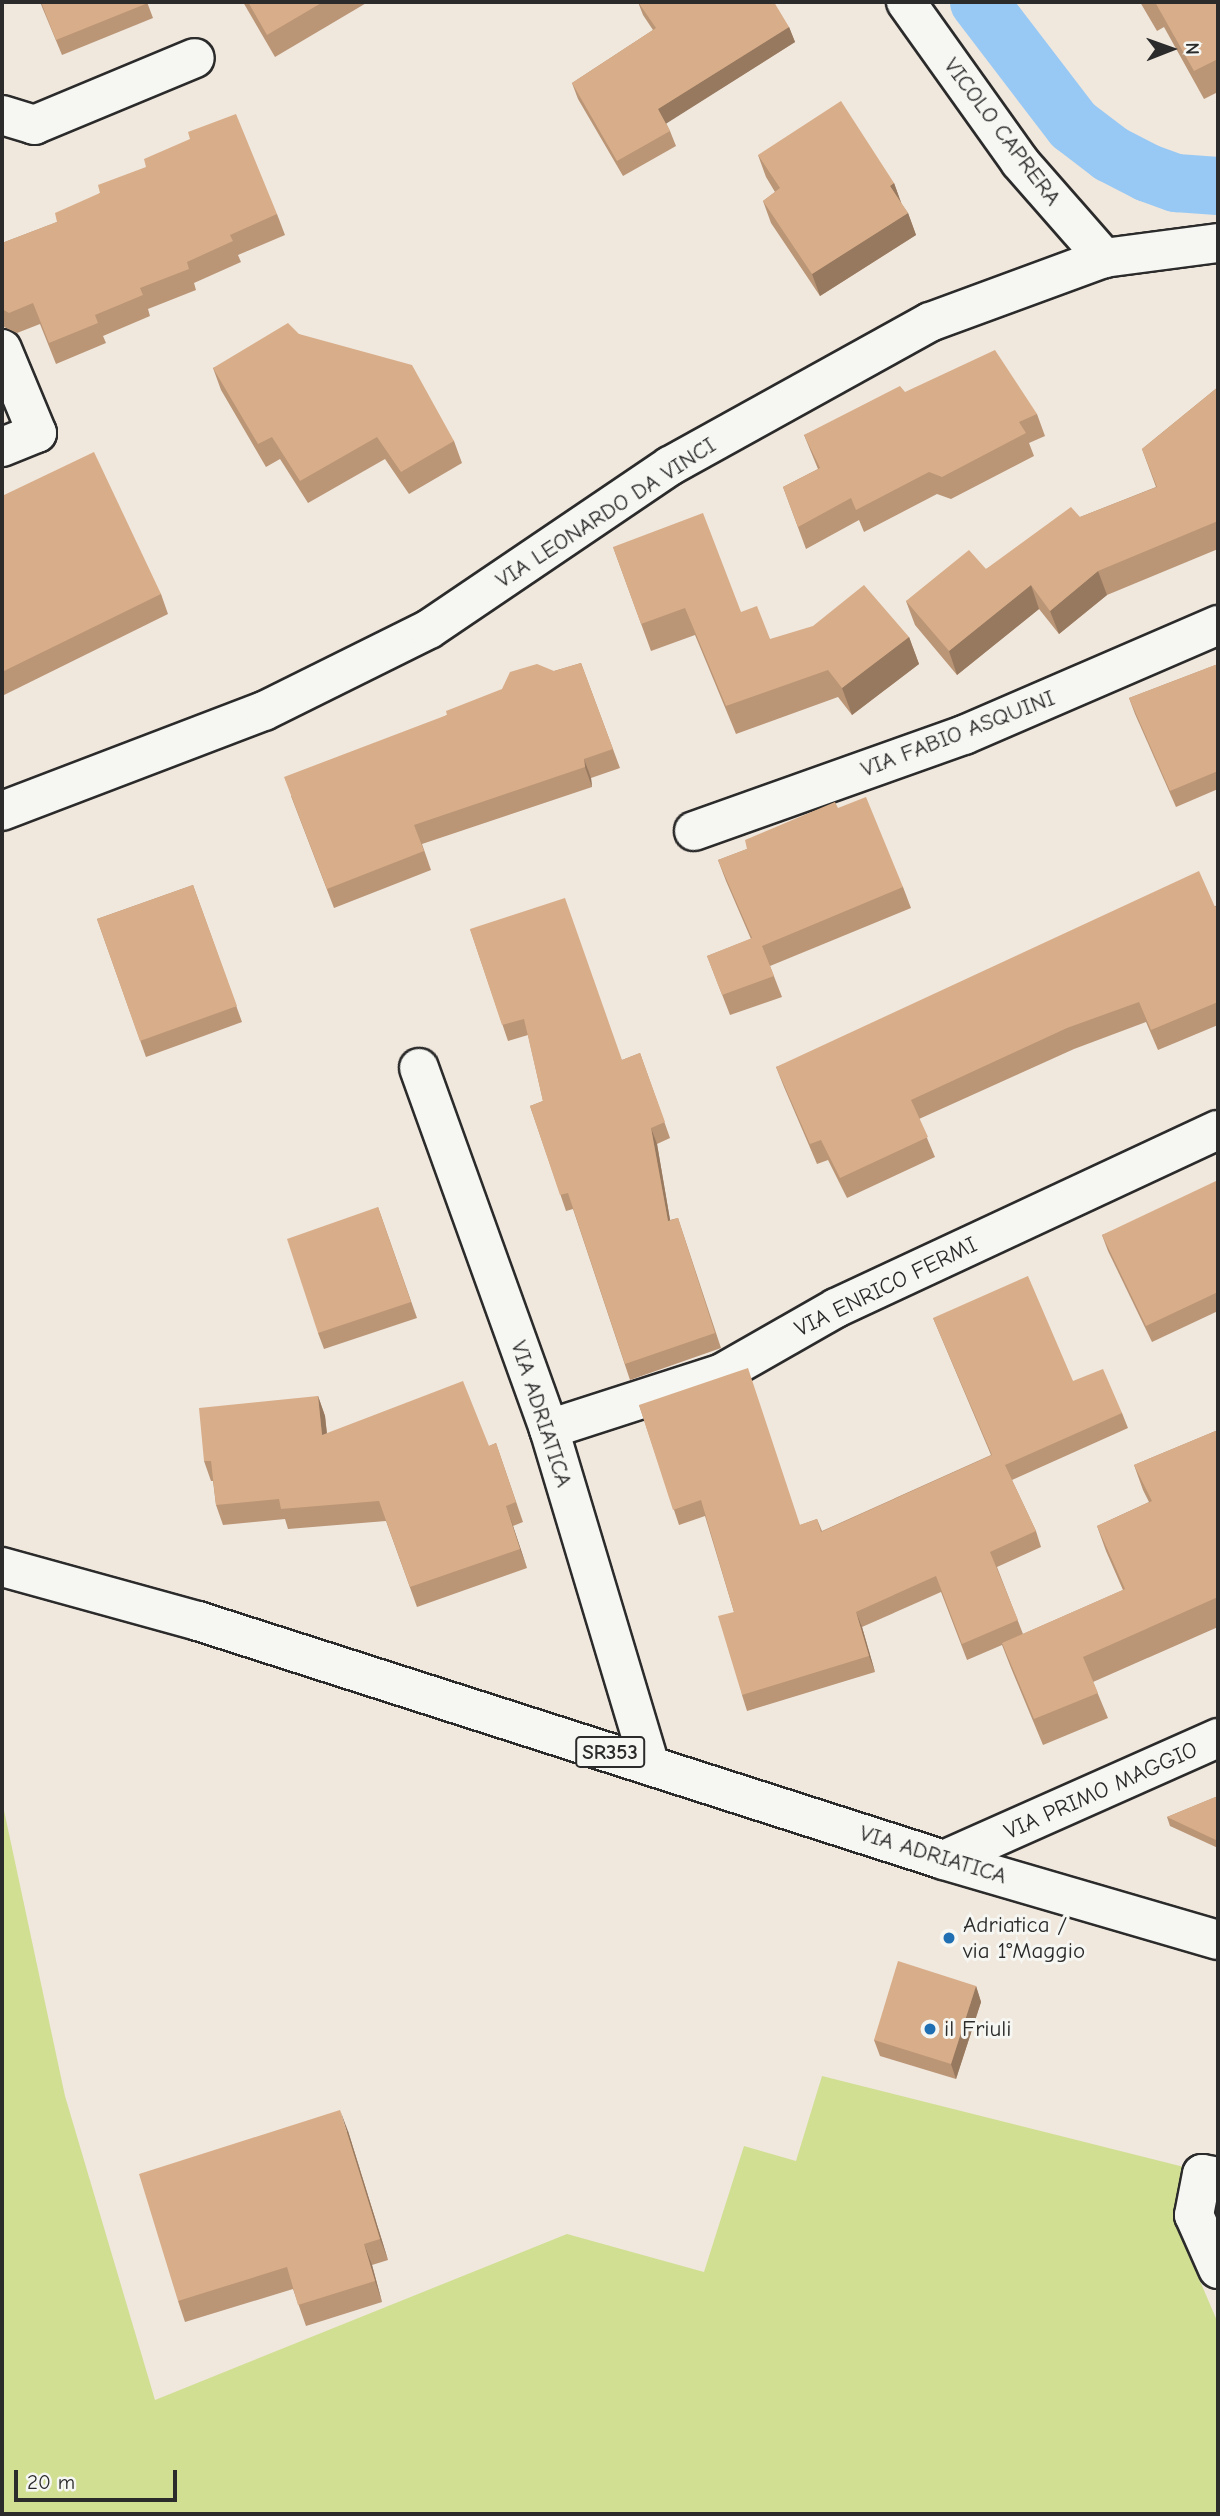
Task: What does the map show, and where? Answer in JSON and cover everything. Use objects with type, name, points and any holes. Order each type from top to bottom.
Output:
[{"type":"street","name":"VICOLO CAPRERA","points":[[906,2],[1020,162],[1104,258]]},
{"type":"street","points":[[2,114],[34,125],[195,58]]},
{"type":"street","name":"VIA LEONARDO DA VINCI","points":[[2,811],[264,711],[429,629],[670,467],[930,322],[1104,258],[1218,243]]},
{"type":"street","points":[[2,349],[37,433],[2,447]]},
{"type":"street","name":"VIA FABIO ASQUINI","points":[[694,831],[964,735],[1218,625]]},
{"type":"street","name":"VIA ADRIATICA","points":[[419,1068],[549,1429],[650,1765]]},
{"type":"street","name":"VIA ENRICO FERMI","points":[[549,1429],[722,1373],[836,1308],[1218,1130]]},
{"type":"street","name":"VIA ADRIATICA","points":[[2,1567],[198,1621],[944,1860],[1218,1940]]},
{"type":"street","name":"VIA PRIMO MAGGIO","points":[[944,1860],[1218,1738]]},
{"type":"street","points":[[1210,2175],[1194,2215],[1218,2269]]},
{"type":"green space","points":[[2,1801],[65,2096],[155,2400],[567,2234],[704,2272],[744,2146],[796,2161],[822,2076],[1184,2167],[1173,2218],[1218,2323],[1218,2514],[2,2514]]},
{"type":"building","points":[[41,2],[147,2],[148,3],[56,40]]},
{"type":"building","points":[[248,2],[323,2],[267,35]]},
{"type":"building","points":[[638,2],[774,2],[789,27],[658,109],[670,131],[617,161],[572,83],[656,28]]},
{"type":"building","points":[[1155,2],[1218,2],[1218,59],[1194,71]]},
{"type":"building","points":[[841,101],[894,183],[890,186],[908,213],[812,274],[763,201],[780,188],[758,155]]},
{"type":"building","points":[[236,114],[277,214],[230,235],[233,241],[187,262],[189,269],[140,288],[143,295],[95,315],[98,323],[49,343],[33,303],[9,313],[2,309],[2,243],[57,222],[55,213],[100,193],[98,185],[146,167],[144,159],[190,139],[188,132]]},
{"type":"building","points":[[288,323],[299,334],[412,365],[454,441],[401,472],[377,437],[300,481],[272,437],[258,444],[213,368]]},
{"type":"building","points":[[995,350],[1037,414],[1019,422],[1026,433],[942,477],[929,472],[856,510],[851,498],[798,527],[783,487],[820,468],[804,435],[900,386],[905,392]]},
{"type":"building","points":[[1218,387],[1218,521],[1098,571],[1050,611],[1031,585],[949,651],[906,601],[969,550],[986,569],[1071,507],[1080,517],[1157,487],[1142,449]]},
{"type":"building","points":[[94,452],[161,594],[2,672],[2,496]]},
{"type":"building","points":[[703,513],[741,612],[757,606],[770,639],[813,626],[864,585],[909,637],[842,688],[828,670],[726,706],[685,608],[641,624],[613,547]]},
{"type":"building","points":[[581,663],[613,749],[584,759],[585,767],[414,825],[424,851],[327,889],[284,777],[447,715],[446,711],[502,689],[510,672],[537,664],[554,671]]},
{"type":"building","points":[[1218,664],[1218,771],[1170,791],[1129,698]]},
{"type":"building","points":[[866,797],[903,887],[762,946],[774,976],[722,995],[707,956],[752,938],[718,860],[747,849],[745,840],[835,802],[838,808]]},
{"type":"building","points":[[1199,871],[1215,907],[1218,905],[1218,1002],[1151,1030],[1139,1002],[1067,1028],[911,1100],[928,1137],[840,1178],[821,1140],[810,1144],[776,1067]]},
{"type":"building","points":[[193,885],[237,1006],[140,1041],[97,919]]},
{"type":"building","points":[[565,898],[622,1060],[640,1053],[665,1122],[651,1128],[668,1221],[678,1218],[715,1333],[625,1364],[568,1193],[560,1195],[530,1106],[543,1101],[524,1019],[502,1025],[470,929]]},
{"type":"building","points":[[1216,1181],[1218,1292],[1146,1326],[1102,1235]]},
{"type":"building","points":[[378,1207],[411,1302],[318,1333],[287,1239]]},
{"type":"building","points":[[1028,1276],[1073,1381],[1103,1369],[1122,1413],[1005,1465],[1036,1531],[990,1552],[1018,1620],[962,1644],[936,1576],[856,1612],[869,1656],[742,1695],[718,1616],[734,1612],[701,1500],[673,1510],[639,1405],[748,1368],[800,1525],[817,1519],[821,1532],[992,1455],[933,1318]]},
{"type":"building","points":[[463,1381],[489,1446],[496,1443],[516,1502],[506,1506],[520,1549],[410,1587],[379,1501],[281,1509],[279,1499],[216,1505],[211,1461],[204,1461],[199,1408],[318,1396],[322,1435]]},
{"type":"building","points":[[1218,1430],[1218,1597],[1083,1657],[1098,1693],[1034,1719],[1002,1643],[1125,1589],[1097,1526],[1152,1501],[1134,1465]]},
{"type":"building","points":[[1218,1796],[1218,1841],[1167,1817]]},
{"type":"building","name":"il Friuli","points":[[898,1961],[976,1986],[951,2064],[874,2040]]},
{"type":"building","points":[[340,2110],[380,2239],[364,2244],[375,2281],[298,2305],[287,2267],[178,2301],[139,2174]]},
{"type":"waterway","points":[[979,2],[1073,125],[1111,154],[1148,173],[1176,183],[1218,186]]},
{"type":"place","name":"Adriatica / via 1°Maggio","points":[[949,1938]]},
{"type":"place","name":"il Friuli","points":[[930,2029]]}]
